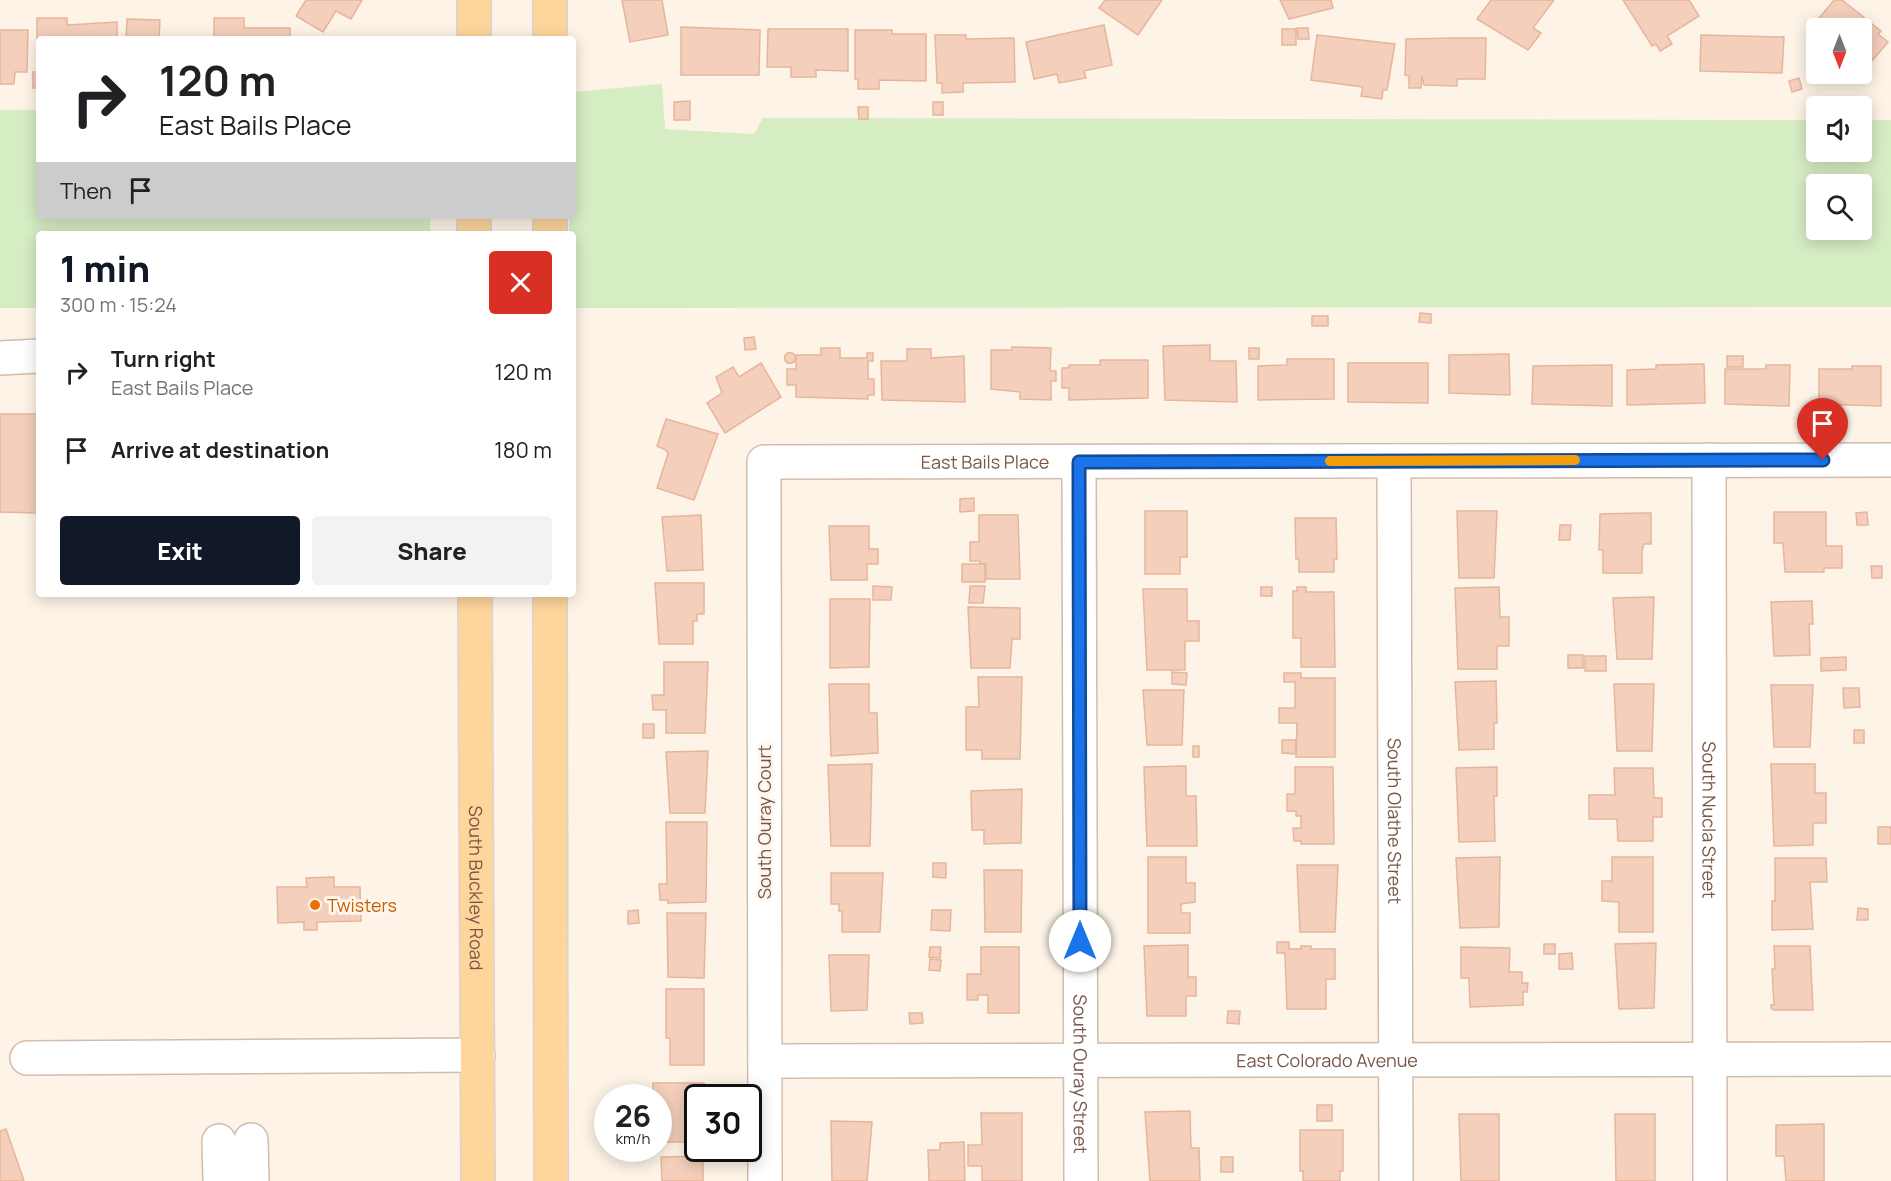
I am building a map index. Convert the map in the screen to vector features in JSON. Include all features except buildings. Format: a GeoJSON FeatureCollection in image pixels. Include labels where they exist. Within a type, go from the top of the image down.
{"type":"FeatureCollection","features":[{"type":"Feature","properties":{"kind":"main road"},"geometry":{"type":"LineString","coordinates":[[474,0],[474,36]]}},
{"type":"Feature","properties":{"kind":"main road"},"geometry":{"type":"LineString","coordinates":[[550,0],[550,36]]}},
{"type":"Feature","properties":{"kind":"main road","name":"South Buckley Road"},"geometry":{"type":"LineString","coordinates":[[475,597],[478,1181]]}},
{"type":"Feature","properties":{"kind":"main road"},"geometry":{"type":"LineString","coordinates":[[550,597],[551,1181]]}},
{"type":"Feature","properties":{"kind":"street"},"geometry":{"type":"LineString","coordinates":[[0,358],[36,356]]}},
{"type":"Feature","properties":{"kind":"street","name":"South Nucla Street"},"geometry":{"type":"LineString","coordinates":[[1709,460],[1710,1181]]}},
{"type":"Feature","properties":{"kind":"street","name":"East Bails Place"},"geometry":{"type":"LineString","coordinates":[[764,462],[1891,460]]}},
{"type":"Feature","properties":{"kind":"street","name":"South Olathe Street"},"geometry":{"type":"LineString","coordinates":[[1394,461],[1396,1181]]}},
{"type":"Feature","properties":{"kind":"street","name":"South Ouray Court"},"geometry":{"type":"LineString","coordinates":[[764,462],[765,1181]]}},
{"type":"Feature","properties":{"kind":"street","name":"South Ouray Street"},"geometry":{"type":"LineString","coordinates":[[1079,462],[1081,1181]]}},
{"type":"Feature","properties":{"kind":"street"},"geometry":{"type":"LineString","coordinates":[[27,1058],[477,1055]]}},
{"type":"Feature","properties":{"kind":"street","name":"East Colorado Avenue"},"geometry":{"type":"LineString","coordinates":[[765,1061],[1891,1059]]}},
{"type":"Feature","properties":{"kind":"street"},"geometry":{"type":"LineString","coordinates":[[251,1140],[252,1181]]}},
{"type":"Feature","properties":{"kind":"street"},"geometry":{"type":"LineString","coordinates":[[219,1141],[220,1181]]}},
{"type":"Feature","properties":{"kind":"green space"},"geometry":{"type":"Polygon","coordinates":[[[662,84],[665,129],[754,134],[763,118],[1806,120],[1806,162],[1872,162],[1872,120],[1891,120],[1891,307],[576,308],[576,231],[569,231],[569,219],[576,219],[576,92],[662,84]]]}},
{"type":"Feature","properties":{"kind":"green space"},"geometry":{"type":"Polygon","coordinates":[[[0,110],[36,110],[36,219],[430,219],[430,231],[36,231],[36,308],[0,308],[0,110]]]}},
{"type":"Feature","properties":{"kind":"slow traffic"},"geometry":{"type":"LineString","coordinates":[[1330,461],[1575,460]]}},
{"type":"Feature","properties":{"kind":"place","name":"Twisters"},"geometry":{"type":"Point","coordinates":[315,905]}},
{"type":"Feature","properties":{"kind":"route"},"geometry":{"type":"LineString","coordinates":[[1080,941],[1079,462],[1823,460]]}}]}
